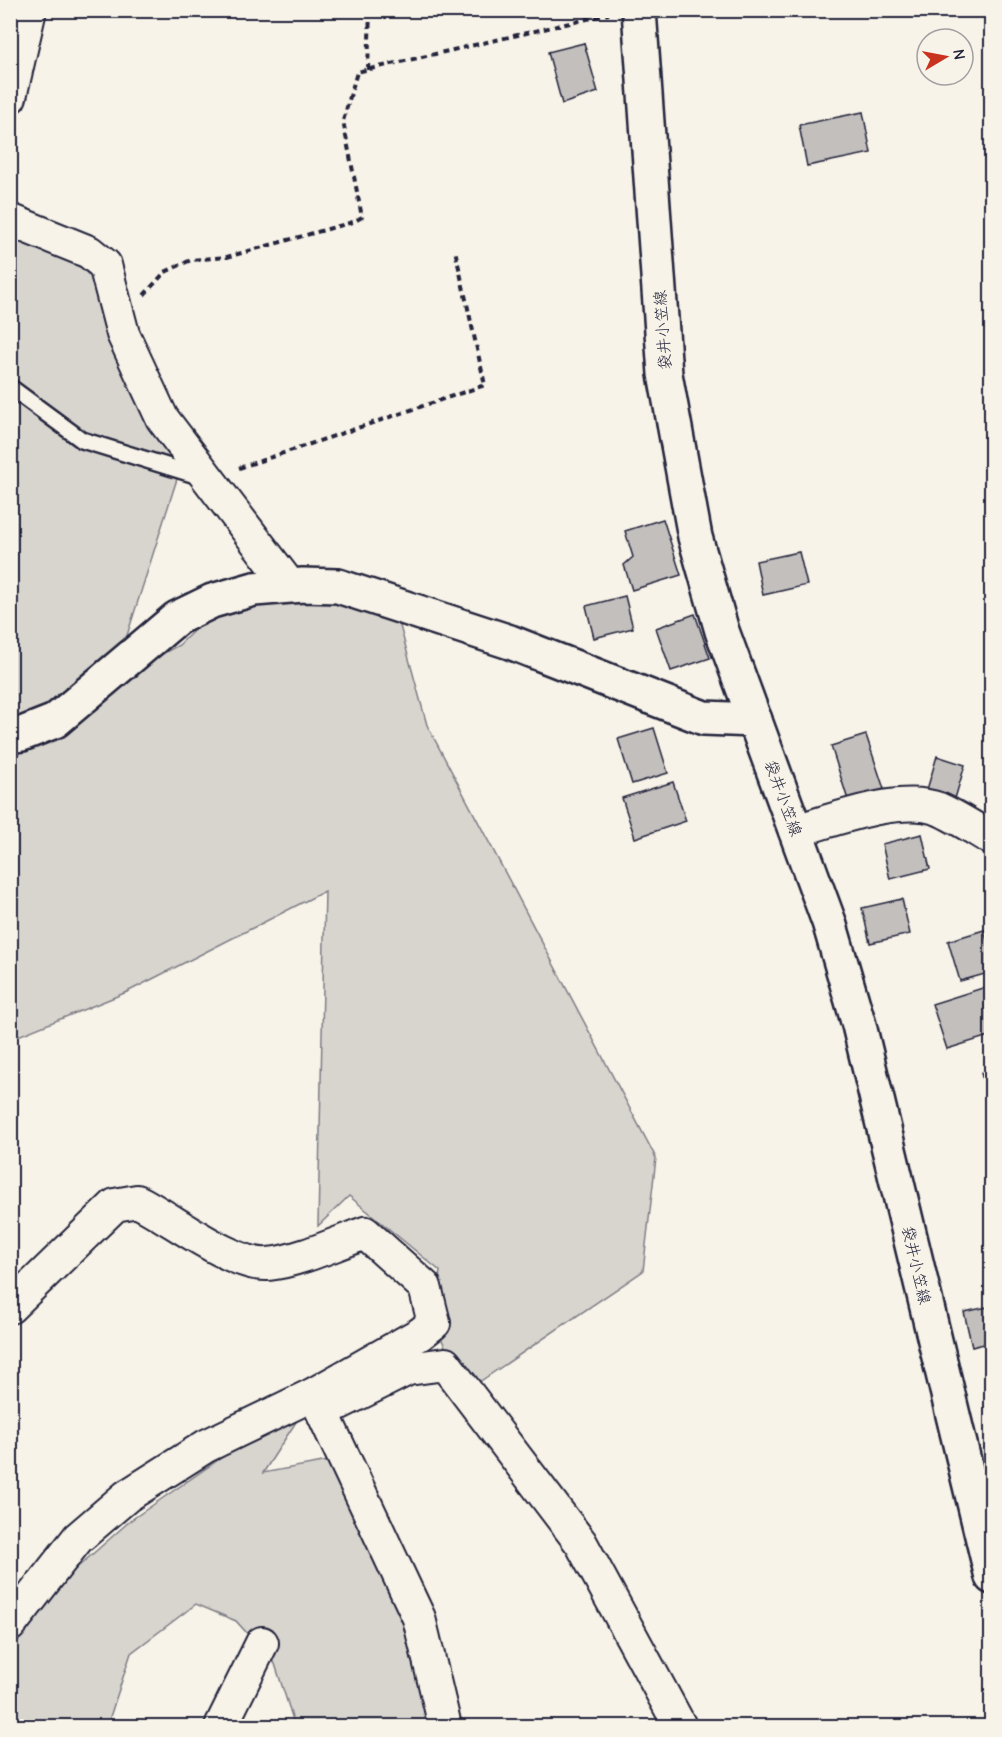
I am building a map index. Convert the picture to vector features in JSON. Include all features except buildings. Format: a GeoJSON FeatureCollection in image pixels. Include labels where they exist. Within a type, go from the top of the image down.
{"type":"FeatureCollection","features":[{"type":"Feature","properties":{"kind":"main road","name":"袋井小笠線"},"geometry":{"type":"LineString","coordinates":[[626,12],[665,374],[695,537],[722,631],[829,922],[859,1025],[992,1577]]}},
{"type":"Feature","properties":{"kind":"main road"},"geometry":{"type":"LineString","coordinates":[[10,736],[22,734],[55,721],[177,618],[212,601],[245,591],[290,586],[338,586],[510,642],[704,718],[755,720]]}},
{"type":"Feature","properties":{"kind":"street"},"geometry":{"type":"LineString","coordinates":[[10,97],[30,10]]}},
{"type":"Feature","properties":{"kind":"street"},"geometry":{"type":"LineString","coordinates":[[10,220],[89,252],[105,265],[123,334],[162,418],[290,586]]}},
{"type":"Feature","properties":{"kind":"street"},"geometry":{"type":"LineString","coordinates":[[795,831],[869,810],[913,805],[938,809],[992,839]]}},
{"type":"Feature","properties":{"kind":"street"},"geometry":{"type":"LineString","coordinates":[[10,1307],[115,1205],[137,1200],[232,1257],[267,1265],[321,1250],[364,1233],[425,1287],[434,1323],[318,1403]]}},
{"type":"Feature","properties":{"kind":"street"},"geometry":{"type":"LineString","coordinates":[[10,1624],[78,1538],[127,1496],[206,1446],[408,1369],[445,1364],[581,1543],[680,1726]]}},
{"type":"Feature","properties":{"kind":"street"},"geometry":{"type":"LineString","coordinates":[[318,1403],[419,1618],[446,1726]]}},
{"type":"Feature","properties":{"kind":"street"},"geometry":{"type":"LineString","coordinates":[[221,1726],[262,1643]]}},
{"type":"Feature","properties":{"kind":"lane"},"geometry":{"type":"LineString","coordinates":[[10,387],[82,440],[208,478]]}},
{"type":"Feature","properties":{"kind":"path"},"geometry":{"type":"LineString","coordinates":[[368,70],[370,10]]}},
{"type":"Feature","properties":{"kind":"path"},"geometry":{"type":"LineString","coordinates":[[120,320],[165,272],[191,260],[227,257],[352,222],[362,216],[343,121],[357,72],[626,12]]}},
{"type":"Feature","properties":{"kind":"path"},"geometry":{"type":"LineString","coordinates":[[208,478],[485,385],[455,250]]}},
{"type":"Feature","properties":{"kind":"shaded area"},"geometry":{"type":"Polygon","coordinates":[[[10,200],[114,299],[184,457],[123,648],[78,700],[179,645],[229,596],[394,604],[427,725],[656,1158],[643,1271],[466,1391],[434,1323],[440,1271],[349,1196],[318,1226],[325,891],[127,992],[11,1039],[10,200]]]}},
{"type":"Feature","properties":{"kind":"shaded area"},"geometry":{"type":"Polygon","coordinates":[[[314,1394],[263,1473],[344,1458],[445,1726],[295,1726],[275,1664],[236,1621],[196,1604],[131,1653],[107,1726],[11,1726],[10,1627],[131,1520],[314,1394]]]}}]}
